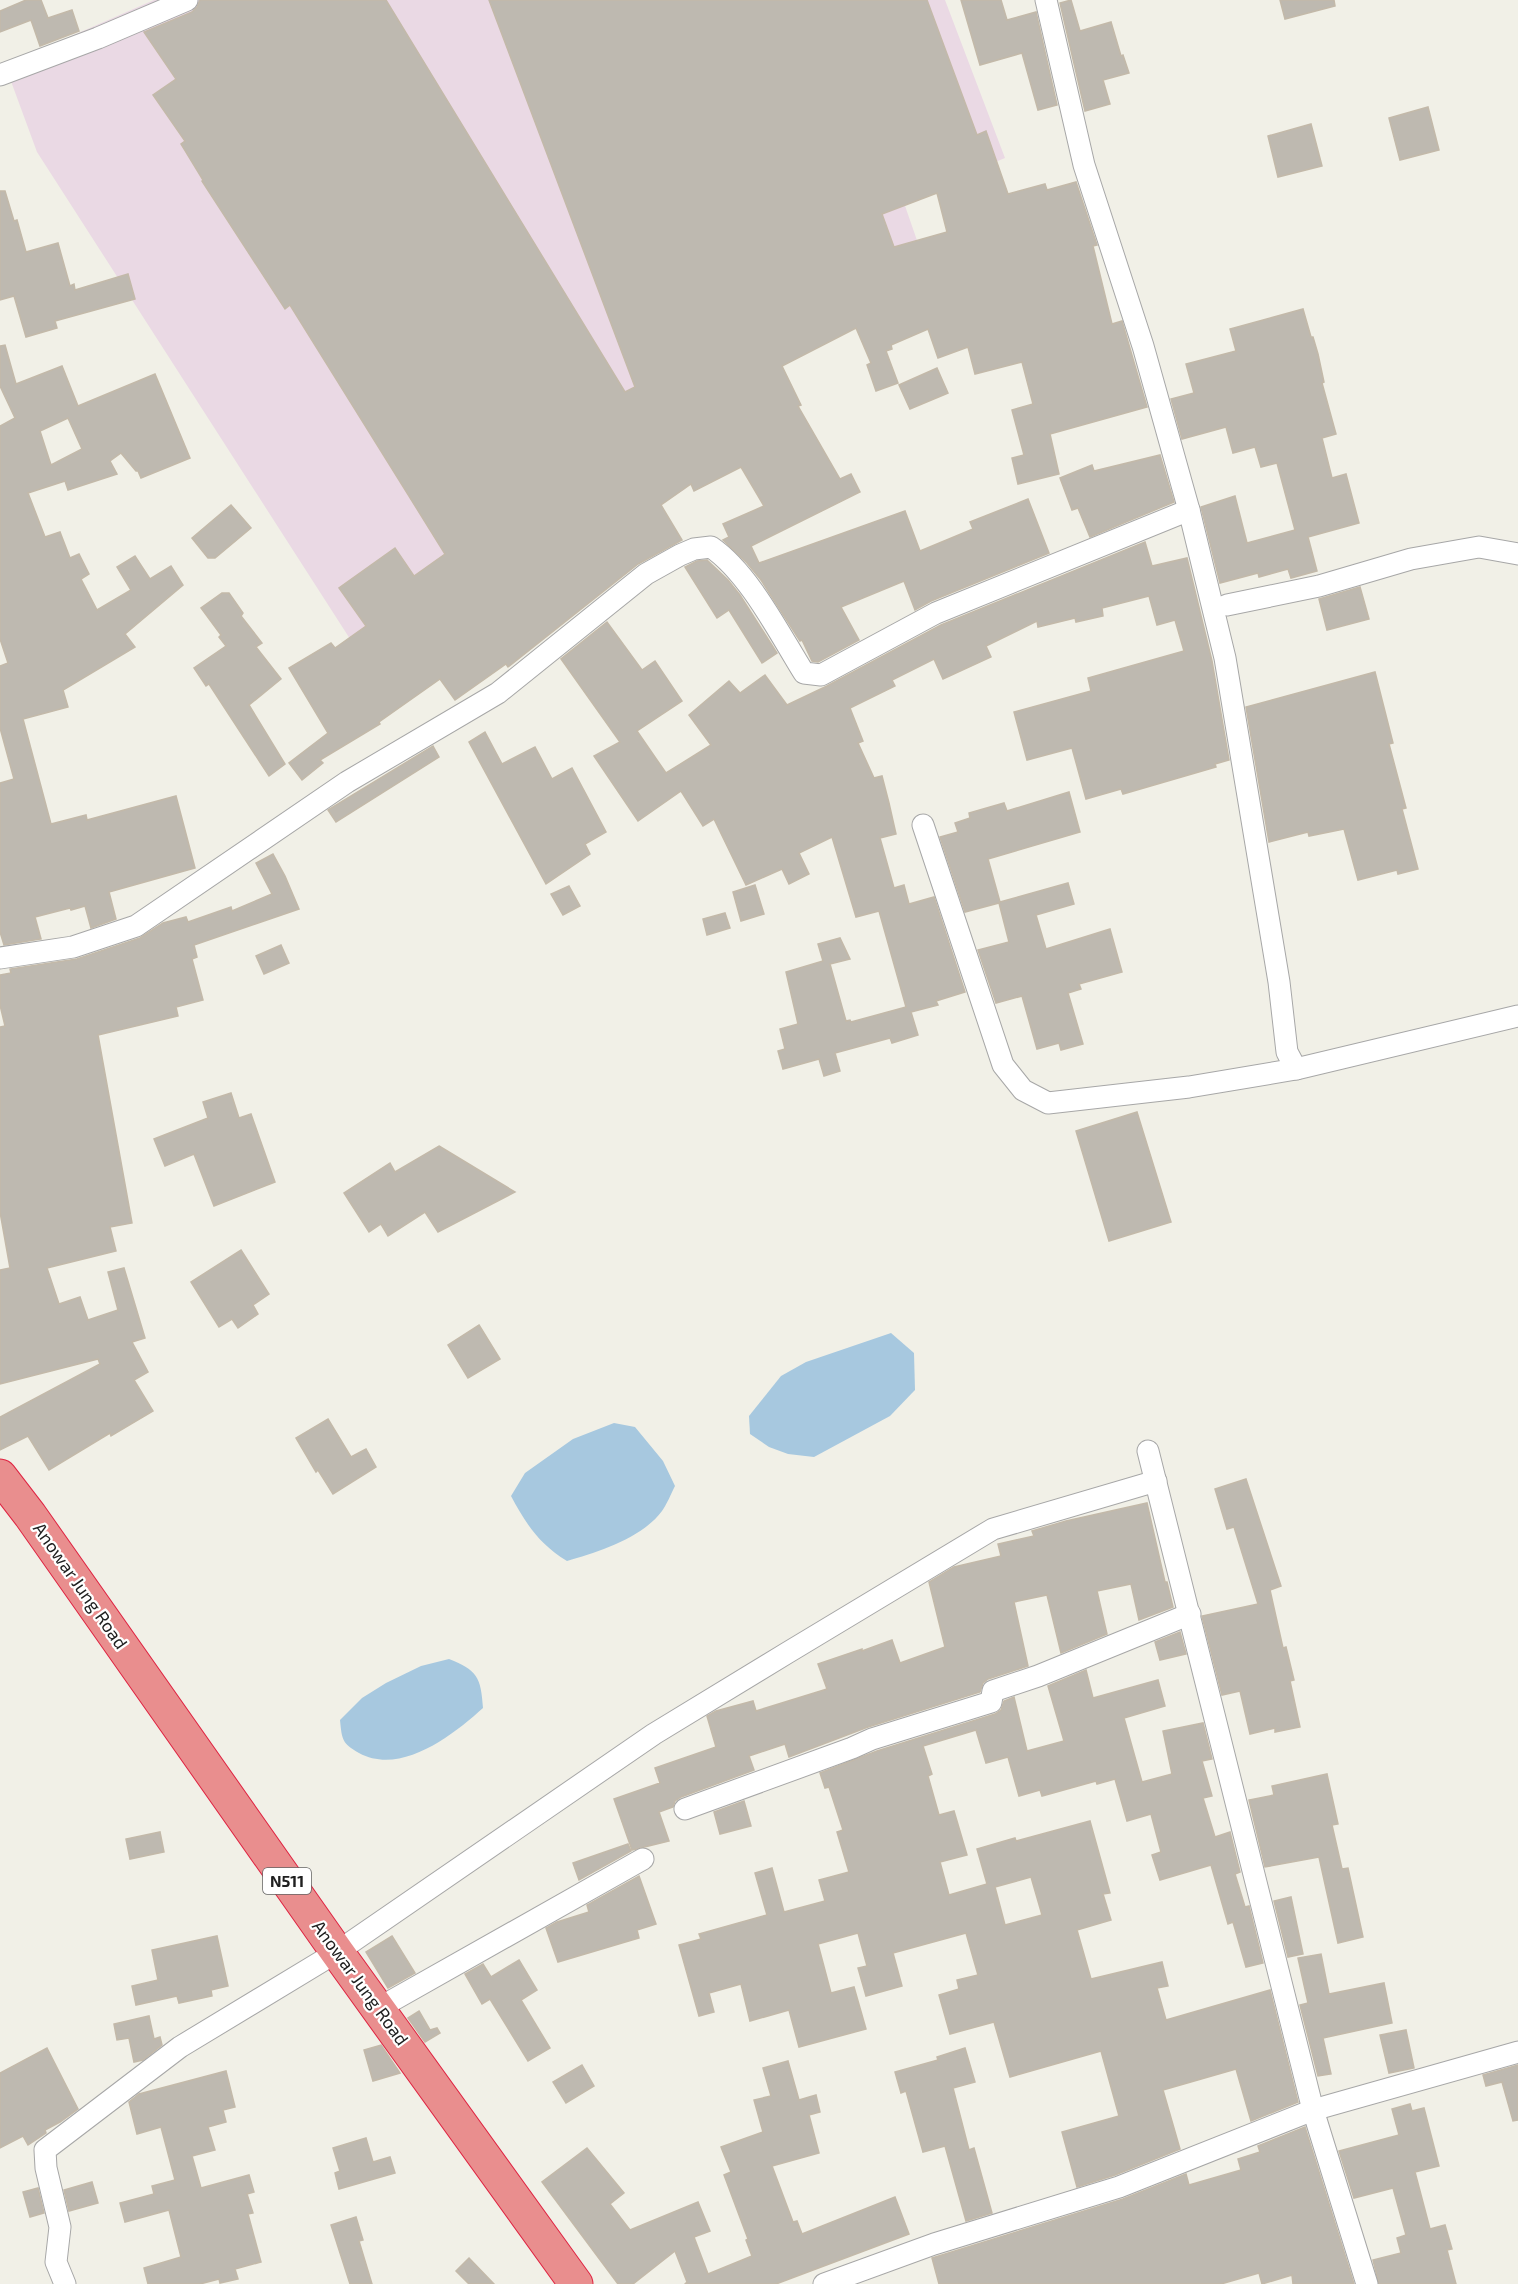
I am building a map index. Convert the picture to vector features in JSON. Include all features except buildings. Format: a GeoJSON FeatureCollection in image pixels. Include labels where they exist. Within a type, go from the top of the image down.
{"type":"FeatureCollection","features":[{"type":"Feature","properties":{"kind":"highway","name":"Anowar Jung Road"},"geometry":{"type":"LineString","coordinates":[[0,1476],[30,1515],[337,1952],[576,2284]]}},
{"type":"Feature","properties":{"kind":"street"},"geometry":{"type":"LineString","coordinates":[[0,75],[98,38],[187,0]]}},
{"type":"Feature","properties":{"kind":"street"},"geometry":{"type":"LineString","coordinates":[[1046,0],[1084,165],[1143,346],[1189,510],[1225,657],[1279,982],[1287,1052],[1296,1069]]}},
{"type":"Feature","properties":{"kind":"street"},"geometry":{"type":"LineString","coordinates":[[0,958],[73,947],[136,926],[346,782],[498,693],[646,574],[694,549],[711,547],[728,558],[804,673],[821,675],[936,613],[1189,510]]}},
{"type":"Feature","properties":{"kind":"street"},"geometry":{"type":"LineString","coordinates":[[1227,605],[1319,586],[1411,559],[1479,547],[1518,554]]}},
{"type":"Feature","properties":{"kind":"street"},"geometry":{"type":"LineString","coordinates":[[923,825],[1003,1065],[1023,1090],[1048,1103],[1189,1087],[1296,1069],[1518,1016]]}},
{"type":"Feature","properties":{"kind":"street"},"geometry":{"type":"LineString","coordinates":[[1148,1451],[1313,2110],[1367,2284]]}},
{"type":"Feature","properties":{"kind":"street"},"geometry":{"type":"LineString","coordinates":[[65,2284],[56,2262],[60,2227],[46,2168],[45,2150],[180,2047],[337,1952],[654,1734],[993,1529],[1156,1481]]}},
{"type":"Feature","properties":{"kind":"street"},"geometry":{"type":"LineString","coordinates":[[685,1809],[872,1739],[991,1702],[993,1691],[1038,1676],[1190,1614]]}},
{"type":"Feature","properties":{"kind":"street"},"geometry":{"type":"LineString","coordinates":[[379,2008],[643,1859]]}},
{"type":"Feature","properties":{"kind":"street"},"geometry":{"type":"LineString","coordinates":[[824,2284],[933,2244],[1119,2187],[1313,2110],[1518,2052]]}},
{"type":"Feature","properties":{"kind":"shaded area"},"geometry":{"type":"Polygon","coordinates":[[[154,0],[945,0],[1005,158],[903,200],[930,278],[651,425],[685,489],[379,684],[37,152],[5,65],[154,0]]]}},
{"type":"Feature","properties":{"kind":"water"},"geometry":{"type":"Polygon","coordinates":[[[891,1333],[914,1353],[915,1390],[890,1416],[814,1457],[788,1454],[769,1447],[750,1434],[749,1416],[781,1376],[806,1362],[891,1333]]]}},
{"type":"Feature","properties":{"kind":"water"},"geometry":{"type":"Polygon","coordinates":[[[614,1423],[635,1427],[663,1461],[675,1486],[662,1511],[643,1529],[619,1543],[567,1561],[534,1533],[511,1496],[525,1473],[573,1439],[614,1423]]]}},
{"type":"Feature","properties":{"kind":"water"},"geometry":{"type":"Polygon","coordinates":[[[449,1659],[472,1671],[479,1682],[483,1708],[471,1719],[442,1740],[409,1756],[375,1759],[359,1753],[346,1743],[342,1737],[340,1720],[362,1698],[421,1666],[449,1659]]]}}]}
